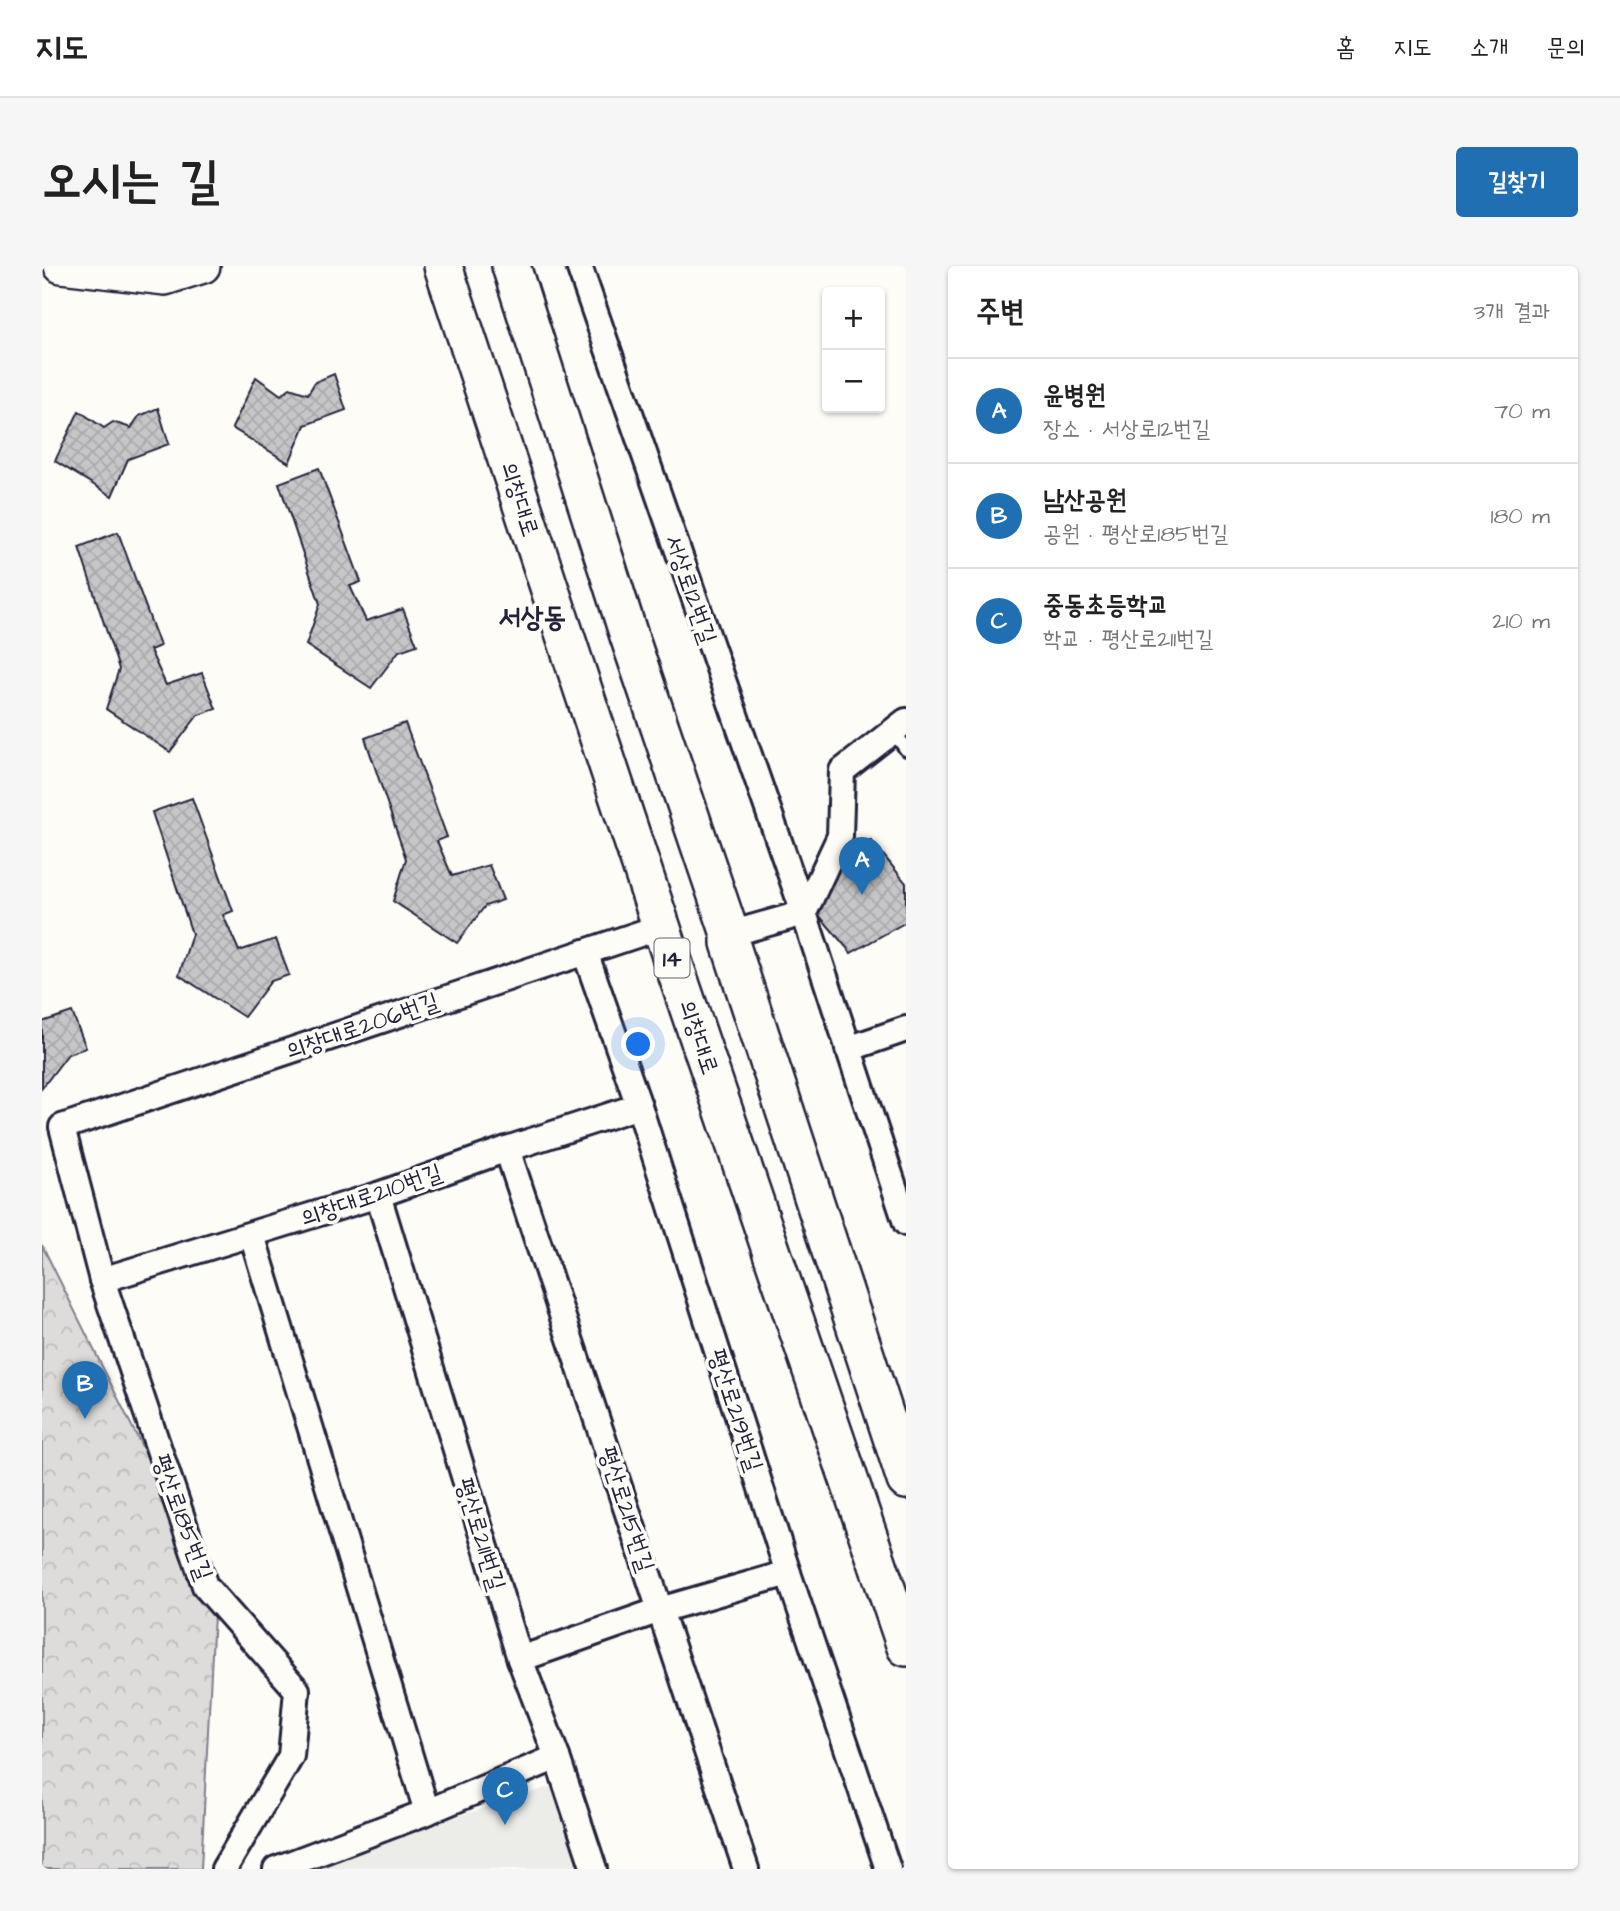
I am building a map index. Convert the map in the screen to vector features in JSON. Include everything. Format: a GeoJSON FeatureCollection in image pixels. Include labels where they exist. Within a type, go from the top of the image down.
{"type":"FeatureCollection","features":[{"type":"Feature","properties":{"kind":"main road"},"geometry":{"type":"LineString","coordinates":[[61,266],[165,278],[203,266]]}},
{"type":"Feature","properties":{"kind":"main road","name":"의창대로"},"geometry":{"type":"LineString","coordinates":[[443,266],[906,1647]]}},
{"type":"Feature","properties":{"kind":"main road"},"geometry":{"type":"LineString","coordinates":[[511,266],[629,636],[730,934],[734,957],[906,1480]]}},
{"type":"Feature","properties":{"kind":"street","name":"서상로12번길"},"geometry":{"type":"LineString","coordinates":[[579,266],[804,913],[906,1223]]}},
{"type":"Feature","properties":{"kind":"street"},"geometry":{"type":"LineString","coordinates":[[730,934],[804,913],[840,836],[842,771],[902,734]]}},
{"type":"Feature","properties":{"kind":"street","name":"의창대로206번길"},"geometry":{"type":"LineString","coordinates":[[62,1127],[663,926]]}},
{"type":"Feature","properties":{"kind":"street","name":"평산로219번길"},"geometry":{"type":"LineString","coordinates":[[585,952],[639,1106],[788,1573],[888,1869]]}},
{"type":"Feature","properties":{"kind":"street"},"geometry":{"type":"LineString","coordinates":[[848,1049],[906,1029]]}},
{"type":"Feature","properties":{"kind":"street","name":"의창대로210번길"},"geometry":{"type":"LineString","coordinates":[[102,1280],[378,1195],[639,1106]]}},
{"type":"Feature","properties":{"kind":"street","name":"평산로185번길"},"geometry":{"type":"LineString","coordinates":[[62,1127],[102,1280],[205,1586],[297,1690],[291,1756],[224,1869]]}},
{"type":"Feature","properties":{"kind":"street","name":"평산로215번길"},"geometry":{"type":"LineString","coordinates":[[507,1149],[746,1869]]}},
{"type":"Feature","properties":{"kind":"street","name":"평산로211번길"},"geometry":{"type":"LineString","coordinates":[[378,1195],[520,1659],[557,1757],[594,1869]]}},
{"type":"Feature","properties":{"kind":"street"},"geometry":{"type":"LineString","coordinates":[[252,1235],[427,1812]]}},
{"type":"Feature","properties":{"kind":"street"},"geometry":{"type":"LineString","coordinates":[[520,1659],[660,1610],[788,1573]]}},
{"type":"Feature","properties":{"kind":"street"},"geometry":{"type":"LineString","coordinates":[[276,1869],[427,1812],[557,1757]]}},
{"type":"Feature","properties":{"kind":"shaded area"},"geometry":{"type":"Polygon","coordinates":[[[568,1781],[589,1869],[295,1869],[568,1781]]]}},
{"type":"Feature","properties":{"kind":"green space"},"geometry":{"type":"Polygon","coordinates":[[[42,1245],[215,1594],[201,1869],[42,1869],[42,1245]]]}},
{"type":"Feature","properties":{"kind":"building"},"geometry":{"type":"Polygon","coordinates":[[[334,374],[346,410],[305,425],[289,463],[232,428],[256,377],[281,395],[290,388],[308,394],[315,382],[334,374]]]}},
{"type":"Feature","properties":{"kind":"building"},"geometry":{"type":"Polygon","coordinates":[[[158,408],[169,444],[128,459],[112,496],[55,461],[79,411],[104,428],[113,422],[131,428],[139,416],[158,408]]]}},
{"type":"Feature","properties":{"kind":"building"},"geometry":{"type":"Polygon","coordinates":[[[319,468],[361,582],[350,586],[366,621],[403,609],[417,645],[399,651],[371,688],[306,645],[320,604],[279,483],[319,468]]]}},
{"type":"Feature","properties":{"kind":"building"},"geometry":{"type":"Polygon","coordinates":[[[118,532],[160,646],[150,650],[166,685],[202,673],[216,709],[198,715],[170,752],[106,709],[119,669],[79,547],[118,532]]]}},
{"type":"Feature","properties":{"kind":"building"},"geometry":{"type":"Polygon","coordinates":[[[405,723],[447,837],[437,841],[452,876],[489,865],[503,900],[485,906],[457,943],[393,901],[406,859],[365,738],[405,723]]]}},
{"type":"Feature","properties":{"kind":"building"},"geometry":{"type":"Polygon","coordinates":[[[192,798],[233,911],[223,915],[239,951],[276,939],[289,975],[271,981],[244,1017],[179,975],[192,934],[152,812],[192,798]]]}},
{"type":"Feature","properties":{"kind":"building"},"geometry":{"type":"Polygon","coordinates":[[[871,840],[906,883],[906,922],[851,953],[812,907],[835,860],[871,840]]]}},
{"type":"Feature","properties":{"kind":"building"},"geometry":{"type":"Polygon","coordinates":[[[72,1012],[86,1048],[68,1054],[42,1088],[42,1022],[72,1012]]]}},
{"type":"Feature","properties":{"kind":"place","name":"윤병원"},"geometry":{"type":"Point","coordinates":[862,895]}},
{"type":"Feature","properties":{"kind":"place","name":"남산공원"},"geometry":{"type":"Point","coordinates":[85,1419]}},
{"type":"Feature","properties":{"kind":"place","name":"중동초등학교"},"geometry":{"type":"Point","coordinates":[505,1825]}},
{"type":"Feature","properties":{"kind":"district","name":"서상동"},"geometry":{"type":"Point","coordinates":[532,616]}}]}
